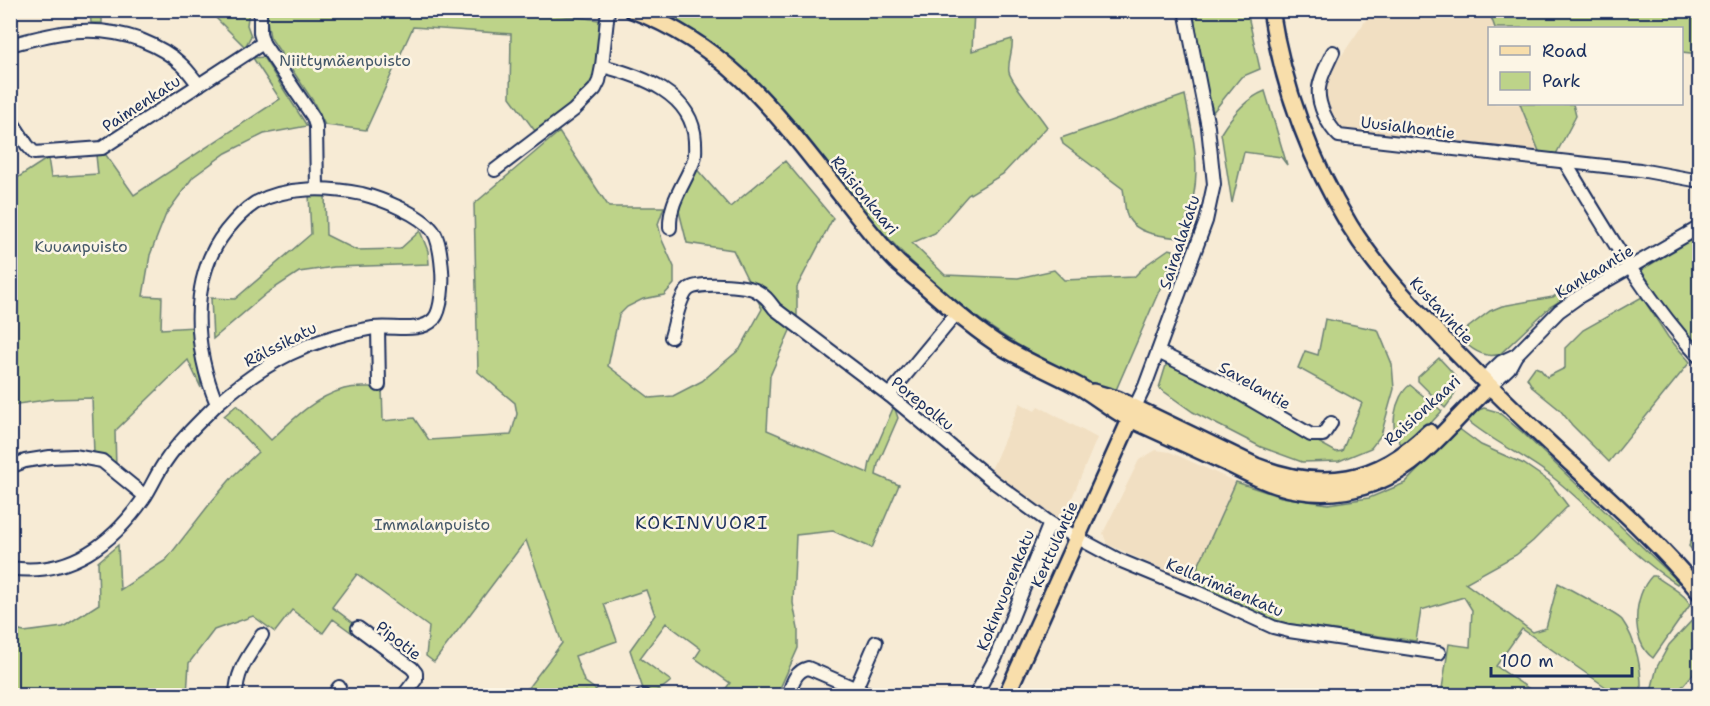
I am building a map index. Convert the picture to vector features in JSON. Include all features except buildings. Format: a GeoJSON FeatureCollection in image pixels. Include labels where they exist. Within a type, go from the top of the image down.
{"type":"FeatureCollection","features":[{"type":"Feature","properties":{"kind":"main road","name":"Raisionkaari"},"geometry":{"type":"LineString","coordinates":[[632,10],[675,30],[712,53],[734,71],[787,127],[891,255],[956,314],[1002,346],[1082,388],[1112,410],[1132,413],[1275,485],[1312,493],[1346,492],[1371,485],[1411,463],[1486,383]]}},
{"type":"Feature","properties":{"kind":"main road","name":"Kustavintie"},"geometry":{"type":"LineString","coordinates":[[1271,10],[1283,69],[1303,131],[1351,227],[1390,280],[1486,383],[1608,497],[1700,592]]}},
{"type":"Feature","properties":{"kind":"main road","name":"Kerttulantie"},"geometry":{"type":"LineString","coordinates":[[1006,696],[1132,413]]}},
{"type":"Feature","properties":{"kind":"main road","name":"Kustavintie"},"geometry":{"type":"LineString","coordinates":[[1682,571],[1700,584]]}},
{"type":"Feature","properties":{"kind":"street"},"geometry":{"type":"LineString","coordinates":[[261,10],[260,33],[263,43],[313,117],[316,136],[317,189]]}},
{"type":"Feature","properties":{"kind":"street"},"geometry":{"type":"LineString","coordinates":[[495,170],[587,98],[599,81],[608,10]]}},
{"type":"Feature","properties":{"kind":"street","name":"Sairaalakatu"},"geometry":{"type":"LineString","coordinates":[[1132,413],[1158,352],[1206,221],[1214,184],[1208,127],[1185,10]]}},
{"type":"Feature","properties":{"kind":"street","name":"Paimenkatu"},"geometry":{"type":"LineString","coordinates":[[10,45],[65,32],[97,30],[117,33],[152,44],[167,53],[180,63],[199,85]]}},
{"type":"Feature","properties":{"kind":"street","name":"Paimenkatu"},"geometry":{"type":"LineString","coordinates":[[10,119],[34,153],[102,148],[263,43]]}},
{"type":"Feature","properties":{"kind":"street","name":"Uusialhontie"},"geometry":{"type":"LineString","coordinates":[[1333,52],[1319,87],[1319,100],[1330,128],[1339,136],[1640,171],[1700,181]]}},
{"type":"Feature","properties":{"kind":"street"},"geometry":{"type":"LineString","coordinates":[[602,66],[655,85],[681,103],[692,123],[695,137],[694,158],[670,213],[670,228]]}},
{"type":"Feature","properties":{"kind":"street"},"geometry":{"type":"LineString","coordinates":[[1565,162],[1630,268],[1684,341],[1700,358]]}},
{"type":"Feature","properties":{"kind":"street","name":"Rälssikatu"},"geometry":{"type":"LineString","coordinates":[[10,568],[45,569],[72,562],[93,552],[123,526],[145,496],[165,461],[217,404],[248,378],[308,345],[339,334],[378,328],[426,325],[436,317],[443,276],[434,231],[409,212],[380,198],[346,191],[317,189],[284,194],[255,203],[235,219],[218,242],[205,270],[198,301],[200,339],[211,389],[217,404]]}},
{"type":"Feature","properties":{"kind":"street","name":"Kankaantie"},"geometry":{"type":"LineString","coordinates":[[1486,383],[1501,362],[1516,355],[1559,311],[1580,296],[1700,227]]}},
{"type":"Feature","properties":{"kind":"street","name":"Porepolku"},"geometry":{"type":"LineString","coordinates":[[671,337],[682,297],[689,289],[699,285],[752,288],[766,296],[775,309],[889,395],[994,482],[1050,523]]}},
{"type":"Feature","properties":{"kind":"street"},"geometry":{"type":"LineString","coordinates":[[889,395],[956,314]]}},
{"type":"Feature","properties":{"kind":"street"},"geometry":{"type":"LineString","coordinates":[[378,328],[379,385]]}},
{"type":"Feature","properties":{"kind":"street","name":"Savelantie"},"geometry":{"type":"LineString","coordinates":[[1158,352],[1222,383],[1311,435],[1323,435],[1331,423]]}},
{"type":"Feature","properties":{"kind":"street"},"geometry":{"type":"LineString","coordinates":[[10,467],[25,461],[50,457],[74,456],[102,461],[145,496]]}},
{"type":"Feature","properties":{"kind":"street","name":"Kokinvuorenkatu"},"geometry":{"type":"LineString","coordinates":[[975,696],[996,657],[1050,523],[1076,537]]}},
{"type":"Feature","properties":{"kind":"street","name":"Kellarimäenkatu"},"geometry":{"type":"LineString","coordinates":[[1076,537],[1119,560],[1273,627],[1439,653]]}},
{"type":"Feature","properties":{"kind":"street","name":"Pipotie"},"geometry":{"type":"LineString","coordinates":[[358,628],[416,673],[416,679],[403,696]]}},
{"type":"Feature","properties":{"kind":"street"},"geometry":{"type":"LineString","coordinates":[[237,696],[236,681],[240,670],[262,634]]}},
{"type":"Feature","properties":{"kind":"street"},"geometry":{"type":"LineString","coordinates":[[856,688],[876,642]]}},
{"type":"Feature","properties":{"kind":"street"},"geometry":{"type":"LineString","coordinates":[[788,696],[795,677],[808,668],[873,696]]}},
{"type":"Feature","properties":{"kind":"shaded area"},"geometry":{"type":"Polygon","coordinates":[[[1372,11],[1546,11],[1551,27],[1488,27],[1488,105],[1573,105],[1576,116],[1554,158],[1326,131],[1315,95],[1372,11]]]}},
{"type":"Feature","properties":{"kind":"shaded area"},"geometry":{"type":"Polygon","coordinates":[[[1020,403],[1035,411],[1038,406],[1097,438],[1061,524],[991,470],[1020,403]]]}},
{"type":"Feature","properties":{"kind":"shaded area"},"geometry":{"type":"Polygon","coordinates":[[[1156,450],[1170,452],[1236,482],[1191,582],[1107,544],[1103,533],[1139,460],[1156,450]]]}},
{"type":"Feature","properties":{"kind":"green space","name":"Niittymäenpuisto"},"geometry":{"type":"Polygon","coordinates":[[[267,10],[475,10],[599,20],[597,68],[594,79],[581,97],[535,131],[510,97],[511,34],[413,27],[366,130],[325,125],[313,101],[270,37],[267,10]]]}},
{"type":"Feature","properties":{"kind":"green space"},"geometry":{"type":"Polygon","coordinates":[[[90,11],[102,11],[102,23],[91,23],[90,11]]]}},
{"type":"Feature","properties":{"kind":"green space"},"geometry":{"type":"Polygon","coordinates":[[[204,11],[249,11],[247,25],[251,36],[245,47],[215,17],[204,11]]]}},
{"type":"Feature","properties":{"kind":"green space"},"geometry":{"type":"Polygon","coordinates":[[[660,11],[974,11],[972,51],[1012,39],[1009,72],[1047,127],[1003,174],[968,195],[935,233],[912,243],[945,275],[1018,278],[1054,270],[1064,280],[1134,277],[1146,265],[1169,249],[1173,250],[1175,254],[1116,390],[1095,386],[1065,372],[1011,340],[960,305],[914,264],[871,220],[787,118],[742,70],[690,28],[660,11]]]}},
{"type":"Feature","properties":{"kind":"green space"},"geometry":{"type":"Polygon","coordinates":[[[1193,11],[1247,11],[1260,69],[1241,77],[1213,112],[1204,77],[1193,11]]]}},
{"type":"Feature","properties":{"kind":"green space"},"geometry":{"type":"Polygon","coordinates":[[[1489,11],[1699,11],[1699,54],[1683,52],[1683,27],[1495,27],[1489,11]]]}},
{"type":"Feature","properties":{"kind":"green space","name":"Kuuanpuisto"},"geometry":{"type":"Polygon","coordinates":[[[263,57],[307,126],[264,134],[226,153],[193,177],[166,214],[150,255],[143,296],[162,297],[161,329],[195,327],[201,388],[188,360],[115,431],[116,468],[94,454],[92,398],[53,399],[11,405],[11,182],[48,158],[51,177],[98,174],[96,155],[106,155],[134,195],[280,99],[253,58],[263,57]]]}},
{"type":"Feature","properties":{"kind":"green space"},"geometry":{"type":"Polygon","coordinates":[[[1265,91],[1287,165],[1281,157],[1244,152],[1232,203],[1221,133],[1240,108],[1251,98],[1265,91]]]}},
{"type":"Feature","properties":{"kind":"green space"},"geometry":{"type":"Polygon","coordinates":[[[1185,95],[1194,144],[1196,181],[1194,193],[1180,238],[1151,234],[1132,224],[1128,218],[1123,189],[1063,144],[1061,138],[1185,95]]]}},
{"type":"Feature","properties":{"kind":"green space"},"geometry":{"type":"Polygon","coordinates":[[[1520,105],[1573,105],[1576,116],[1554,158],[1541,156],[1520,105]]]}},
{"type":"Feature","properties":{"kind":"green space","name":"Immalanpuisto"},"geometry":{"type":"Polygon","coordinates":[[[559,132],[609,207],[664,207],[658,224],[662,240],[674,267],[674,284],[664,295],[643,299],[627,307],[619,315],[608,366],[650,398],[673,396],[702,381],[740,349],[762,309],[733,250],[687,243],[678,207],[693,165],[730,207],[785,161],[833,218],[797,287],[797,317],[876,380],[792,326],[770,376],[767,430],[868,473],[870,462],[894,406],[898,418],[878,464],[876,475],[899,485],[872,548],[833,531],[796,535],[793,603],[798,629],[798,648],[777,695],[721,695],[730,683],[695,658],[701,649],[666,623],[640,658],[671,681],[658,690],[643,689],[630,650],[655,615],[646,590],[604,604],[617,641],[575,656],[584,681],[603,695],[591,695],[586,692],[586,695],[535,695],[527,689],[562,643],[526,540],[434,662],[426,656],[429,627],[357,574],[332,607],[360,628],[355,635],[333,619],[323,633],[292,610],[275,632],[253,616],[214,630],[189,663],[187,695],[11,696],[11,629],[24,632],[63,627],[99,604],[98,562],[118,545],[120,590],[166,560],[234,475],[258,452],[224,416],[237,405],[271,440],[304,410],[333,393],[349,388],[382,386],[383,421],[414,418],[429,440],[511,435],[517,414],[515,403],[478,372],[474,204],[559,132]]]}},
{"type":"Feature","properties":{"kind":"green space"},"geometry":{"type":"Polygon","coordinates":[[[325,192],[326,235],[356,250],[400,249],[420,231],[428,251],[429,264],[334,267],[299,272],[267,293],[213,339],[211,298],[235,299],[311,234],[309,194],[325,192]]]}},
{"type":"Feature","properties":{"kind":"green space"},"geometry":{"type":"Polygon","coordinates":[[[1699,236],[1699,350],[1686,337],[1641,270],[1699,236]]]}},
{"type":"Feature","properties":{"kind":"green space"},"geometry":{"type":"Polygon","coordinates":[[[1614,262],[1616,264],[1612,269],[1550,307],[1500,354],[1482,354],[1457,336],[1490,311],[1502,306],[1553,297],[1614,262]]]}},
{"type":"Feature","properties":{"kind":"green space"},"geometry":{"type":"Polygon","coordinates":[[[1642,297],[1668,337],[1690,362],[1609,462],[1560,410],[1533,388],[1527,378],[1535,367],[1547,377],[1565,368],[1565,348],[1583,330],[1642,297]]]}},
{"type":"Feature","properties":{"kind":"green space"},"geometry":{"type":"Polygon","coordinates":[[[1325,319],[1378,330],[1392,364],[1394,389],[1381,435],[1371,448],[1339,461],[1302,462],[1261,447],[1193,412],[1159,388],[1167,362],[1172,361],[1336,452],[1342,451],[1362,403],[1298,368],[1305,351],[1318,355],[1325,319]]]}},
{"type":"Feature","properties":{"kind":"green space"},"geometry":{"type":"Polygon","coordinates":[[[1439,358],[1457,381],[1455,392],[1445,408],[1418,381],[1418,377],[1439,358]]]}},
{"type":"Feature","properties":{"kind":"green space"},"geometry":{"type":"Polygon","coordinates":[[[1410,385],[1442,411],[1416,439],[1404,446],[1398,441],[1394,425],[1400,397],[1410,385]]]}},
{"type":"Feature","properties":{"kind":"green space"},"geometry":{"type":"Polygon","coordinates":[[[1484,408],[1498,412],[1522,432],[1679,582],[1677,584],[1644,560],[1551,476],[1467,420],[1473,412],[1484,408]]]}},
{"type":"Feature","properties":{"kind":"green space"},"geometry":{"type":"Polygon","coordinates":[[[1458,428],[1481,445],[1524,464],[1549,481],[1568,506],[1516,555],[1465,583],[1533,632],[1546,628],[1558,583],[1612,613],[1622,620],[1635,647],[1641,676],[1641,695],[1615,695],[1522,629],[1496,666],[1538,695],[1441,695],[1449,644],[1470,647],[1472,610],[1464,597],[1421,610],[1416,641],[1276,622],[1191,582],[1236,482],[1281,497],[1328,504],[1369,498],[1405,483],[1458,428]]]}},
{"type":"Feature","properties":{"kind":"green space"},"geometry":{"type":"Polygon","coordinates":[[[1699,518],[1699,559],[1689,546],[1699,518]]]}},
{"type":"Feature","properties":{"kind":"green space"},"geometry":{"type":"Polygon","coordinates":[[[1652,576],[1680,593],[1690,605],[1653,658],[1640,641],[1637,618],[1641,595],[1652,576]]]}},
{"type":"Feature","properties":{"kind":"green space"},"geometry":{"type":"Polygon","coordinates":[[[1699,613],[1699,667],[1675,695],[1650,695],[1657,667],[1669,645],[1699,613]]]}},
{"type":"Feature","properties":{"kind":"district","name":"KOKINVUORI"},"geometry":{"type":"Point","coordinates":[702,523]}}]}
